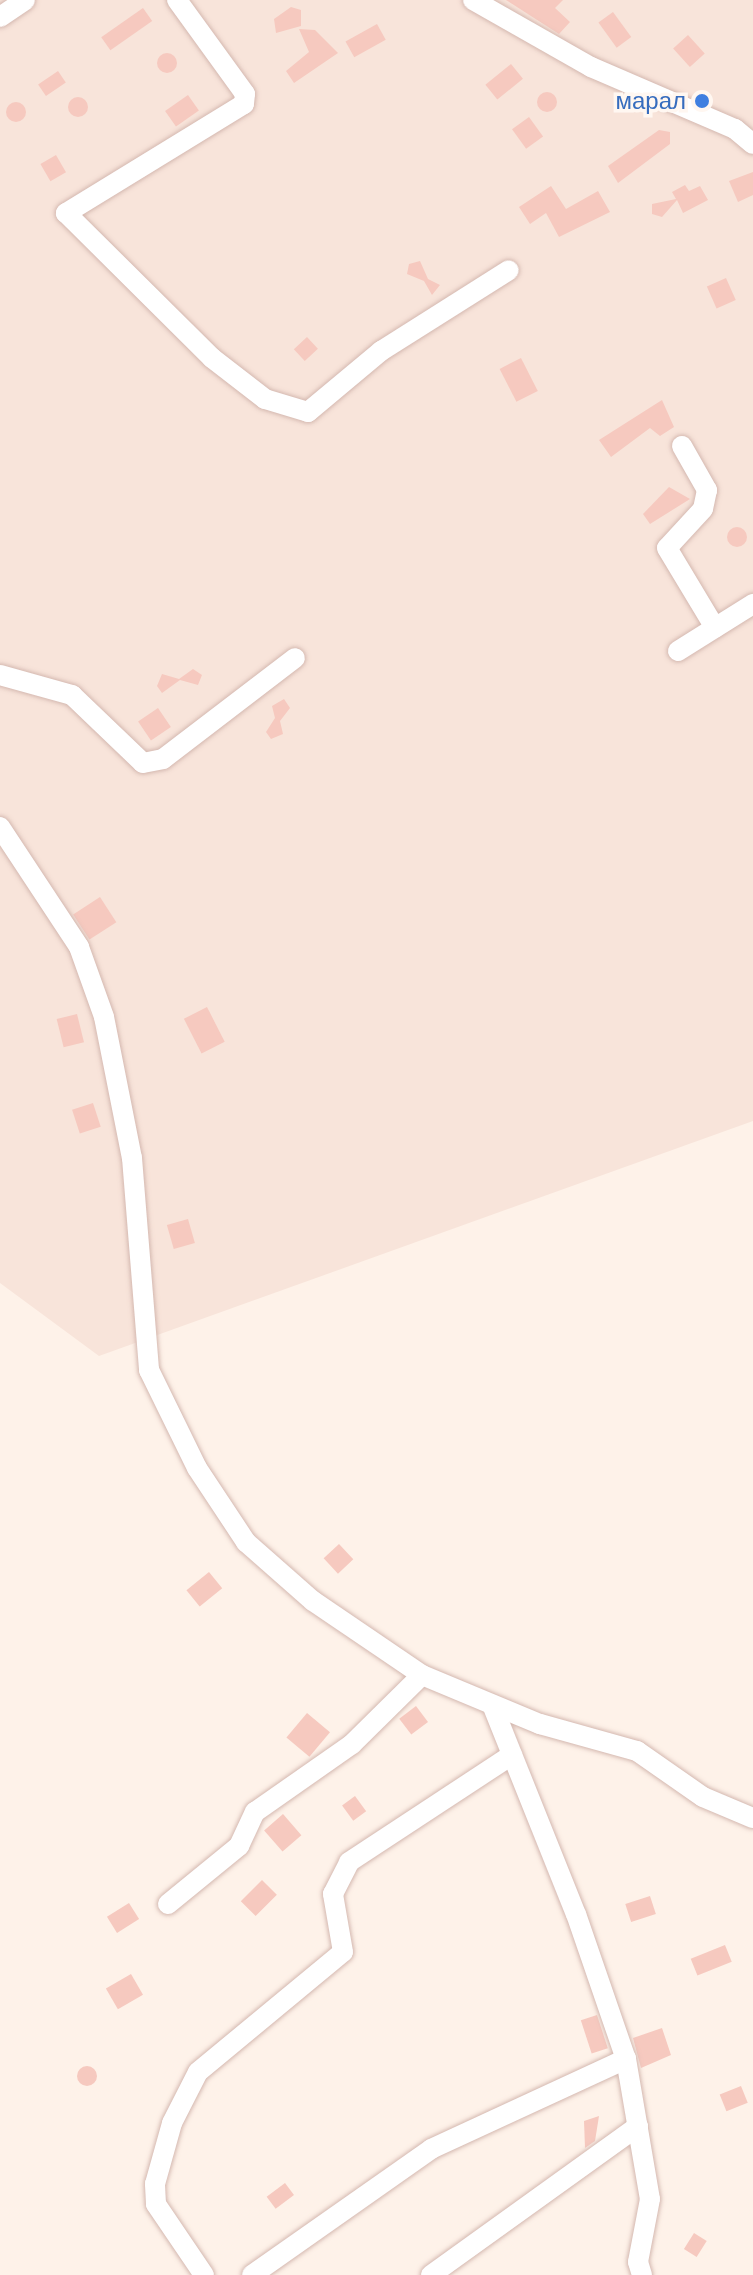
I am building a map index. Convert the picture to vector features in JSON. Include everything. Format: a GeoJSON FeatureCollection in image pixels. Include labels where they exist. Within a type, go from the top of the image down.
{"type":"FeatureCollection","features":[{"type":"Feature","properties":{"kind":"street"},"geometry":{"type":"LineString","coordinates":[[0,17],[25,0]]}},
{"type":"Feature","properties":{"kind":"street"},"geometry":{"type":"LineString","coordinates":[[177,0],[245,94],[244,104],[66,213],[212,358],[265,399],[308,412],[381,351],[509,270]]}},
{"type":"Feature","properties":{"kind":"street"},"geometry":{"type":"LineString","coordinates":[[473,0],[537,39],[735,129],[753,144]]}},
{"type":"Feature","properties":{"kind":"street"},"geometry":{"type":"LineString","coordinates":[[682,446],[707,490],[703,509],[667,548],[715,628]]}},
{"type":"Feature","properties":{"kind":"street"},"geometry":{"type":"LineString","coordinates":[[678,651],[753,604]]}},
{"type":"Feature","properties":{"kind":"street"},"geometry":{"type":"LineString","coordinates":[[0,675],[72,695],[143,763],[163,759],[295,658]]}},
{"type":"Feature","properties":{"kind":"street"},"geometry":{"type":"LineString","coordinates":[[0,827],[79,947],[104,1017],[132,1158],[149,1370],[197,1468],[246,1542],[276,1572],[422,1675],[493,1707],[637,1751],[703,1797],[753,1818]]}},
{"type":"Feature","properties":{"kind":"street"},"geometry":{"type":"LineString","coordinates":[[168,1904],[239,1846],[255,1812],[352,1744],[422,1675]]}},
{"type":"Feature","properties":{"kind":"street"},"geometry":{"type":"LineString","coordinates":[[493,1707],[626,2059],[650,2199],[638,2262],[642,2275]]}},
{"type":"Feature","properties":{"kind":"street"},"geometry":{"type":"LineString","coordinates":[[204,2275],[156,2204],[155,2184],[172,2123],[198,2072],[343,1952],[333,1894],[349,1862],[512,1755]]}},
{"type":"Feature","properties":{"kind":"street"},"geometry":{"type":"LineString","coordinates":[[252,2275],[431,2149],[626,2059]]}},
{"type":"Feature","properties":{"kind":"street"},"geometry":{"type":"LineString","coordinates":[[431,2275],[638,2126]]}},
{"type":"Feature","properties":{"kind":"shaded area"},"geometry":{"type":"Polygon","coordinates":[[[0,0],[753,0],[753,1121],[99,1356],[0,1283],[0,0]]]}},
{"type":"Feature","properties":{"kind":"building"},"geometry":{"type":"Polygon","coordinates":[[[506,0],[563,0],[555,8],[570,22],[559,34],[506,0]]]}},
{"type":"Feature","properties":{"kind":"building"},"geometry":{"type":"Polygon","coordinates":[[[291,7],[301,10],[301,26],[276,33],[274,19],[291,7]]]}},
{"type":"Feature","properties":{"kind":"building"},"geometry":{"type":"Polygon","coordinates":[[[143,8],[152,21],[110,50],[101,37],[143,8]]]}},
{"type":"Feature","properties":{"kind":"building"},"geometry":{"type":"Polygon","coordinates":[[[613,12],[631,37],[617,48],[598,23],[613,12]]]}},
{"type":"Feature","properties":{"kind":"building"},"geometry":{"type":"Polygon","coordinates":[[[377,24],[386,40],[354,57],[346,41],[377,24]]]}},
{"type":"Feature","properties":{"kind":"building"},"geometry":{"type":"Polygon","coordinates":[[[299,29],[315,30],[338,53],[294,83],[286,71],[309,52],[299,29]]]}},
{"type":"Feature","properties":{"kind":"building"},"geometry":{"type":"Polygon","coordinates":[[[688,35],[705,54],[690,67],[673,48],[688,35]]]}},
{"type":"Feature","properties":{"kind":"building"},"geometry":{"type":"Polygon","coordinates":[[[167,53],[174,56],[177,63],[174,70],[167,73],[160,70],[157,63],[160,56],[167,53]]]}},
{"type":"Feature","properties":{"kind":"building"},"geometry":{"type":"Polygon","coordinates":[[[511,64],[523,79],[497,100],[485,85],[511,64]]]}},
{"type":"Feature","properties":{"kind":"building"},"geometry":{"type":"Polygon","coordinates":[[[58,71],[66,83],[46,96],[38,84],[58,71]]]}},
{"type":"Feature","properties":{"kind":"building"},"geometry":{"type":"Polygon","coordinates":[[[547,92],[554,95],[557,102],[554,109],[547,112],[540,109],[537,102],[540,95],[547,92]]]}},
{"type":"Feature","properties":{"kind":"building"},"geometry":{"type":"Polygon","coordinates":[[[188,95],[199,111],[176,127],[165,111],[188,95]]]}},
{"type":"Feature","properties":{"kind":"building"},"geometry":{"type":"Polygon","coordinates":[[[74,97],[82,97],[88,107],[82,117],[74,117],[68,111],[68,103],[74,97]]]}},
{"type":"Feature","properties":{"kind":"building"},"geometry":{"type":"Polygon","coordinates":[[[16,102],[23,105],[26,112],[23,119],[16,122],[9,119],[6,112],[9,105],[16,102]]]}},
{"type":"Feature","properties":{"kind":"building"},"geometry":{"type":"Polygon","coordinates":[[[529,117],[543,136],[526,149],[512,129],[529,117]]]}},
{"type":"Feature","properties":{"kind":"building"},"geometry":{"type":"Polygon","coordinates":[[[659,130],[670,132],[670,144],[618,183],[608,166],[659,130]]]}},
{"type":"Feature","properties":{"kind":"building"},"geometry":{"type":"Polygon","coordinates":[[[56,155],[66,172],[50,181],[40,164],[56,155]]]}},
{"type":"Feature","properties":{"kind":"building"},"geometry":{"type":"Polygon","coordinates":[[[753,172],[753,195],[738,202],[729,181],[753,172]]]}},
{"type":"Feature","properties":{"kind":"building"},"geometry":{"type":"Polygon","coordinates":[[[685,185],[689,191],[700,186],[708,200],[683,213],[677,200],[662,217],[652,214],[652,204],[676,199],[672,192],[685,185]]]}},
{"type":"Feature","properties":{"kind":"building"},"geometry":{"type":"Polygon","coordinates":[[[551,186],[566,209],[598,191],[610,212],[559,237],[546,213],[530,224],[519,207],[551,186]]]}},
{"type":"Feature","properties":{"kind":"building"},"geometry":{"type":"Polygon","coordinates":[[[420,261],[428,279],[440,285],[432,295],[424,281],[407,274],[409,264],[420,261]]]}},
{"type":"Feature","properties":{"kind":"building"},"geometry":{"type":"Polygon","coordinates":[[[726,278],[736,300],[717,308],[707,287],[726,278]]]}},
{"type":"Feature","properties":{"kind":"building"},"geometry":{"type":"Polygon","coordinates":[[[307,337],[318,349],[305,361],[294,349],[307,337]]]}},
{"type":"Feature","properties":{"kind":"building"},"geometry":{"type":"Polygon","coordinates":[[[521,358],[538,391],[516,402],[500,369],[521,358]]]}},
{"type":"Feature","properties":{"kind":"building"},"geometry":{"type":"Polygon","coordinates":[[[662,400],[674,427],[660,436],[650,428],[611,457],[599,440],[662,400]]]}},
{"type":"Feature","properties":{"kind":"building"},"geometry":{"type":"Polygon","coordinates":[[[669,487],[690,499],[650,524],[643,514],[669,487]]]}},
{"type":"Feature","properties":{"kind":"building"},"geometry":{"type":"Polygon","coordinates":[[[737,527],[744,530],[747,537],[744,544],[737,547],[730,544],[727,537],[730,530],[737,527]]]}},
{"type":"Feature","properties":{"kind":"building"},"geometry":{"type":"Polygon","coordinates":[[[193,669],[202,675],[198,685],[180,680],[162,693],[157,686],[162,674],[179,679],[193,669]]]}},
{"type":"Feature","properties":{"kind":"building"},"geometry":{"type":"Polygon","coordinates":[[[284,699],[290,708],[280,721],[283,734],[271,739],[266,732],[275,718],[272,706],[284,699]]]}},
{"type":"Feature","properties":{"kind":"building"},"geometry":{"type":"Polygon","coordinates":[[[158,708],[171,727],[151,740],[138,721],[158,708]]]}},
{"type":"Feature","properties":{"kind":"building"},"geometry":{"type":"Polygon","coordinates":[[[100,897],[116,922],[90,940],[73,914],[100,897]]]}},
{"type":"Feature","properties":{"kind":"building"},"geometry":{"type":"Polygon","coordinates":[[[207,1007],[225,1042],[202,1054],[184,1019],[207,1007]]]}},
{"type":"Feature","properties":{"kind":"building"},"geometry":{"type":"Polygon","coordinates":[[[77,1014],[84,1042],[64,1047],[57,1019],[77,1014]]]}},
{"type":"Feature","properties":{"kind":"building"},"geometry":{"type":"Polygon","coordinates":[[[93,1103],[101,1127],[80,1134],[72,1110],[93,1103]]]}},
{"type":"Feature","properties":{"kind":"building"},"geometry":{"type":"Polygon","coordinates":[[[188,1219],[195,1243],[174,1249],[167,1225],[188,1219]]]}},
{"type":"Feature","properties":{"kind":"building"},"geometry":{"type":"Polygon","coordinates":[[[339,1544],[353,1559],[338,1574],[324,1558],[339,1544]]]}},
{"type":"Feature","properties":{"kind":"building"},"geometry":{"type":"Polygon","coordinates":[[[209,1572],[222,1588],[200,1607],[186,1590],[209,1572]]]}},
{"type":"Feature","properties":{"kind":"building"},"geometry":{"type":"Polygon","coordinates":[[[416,1706],[428,1722],[411,1735],[399,1719],[416,1706]]]}},
{"type":"Feature","properties":{"kind":"building"},"geometry":{"type":"Polygon","coordinates":[[[307,1713],[330,1732],[309,1757],[286,1738],[307,1713]]]}},
{"type":"Feature","properties":{"kind":"building"},"geometry":{"type":"Polygon","coordinates":[[[355,1796],[366,1811],[353,1821],[342,1805],[355,1796]]]}},
{"type":"Feature","properties":{"kind":"building"},"geometry":{"type":"Polygon","coordinates":[[[283,1814],[301,1835],[283,1852],[264,1830],[283,1814]]]}},
{"type":"Feature","properties":{"kind":"building"},"geometry":{"type":"Polygon","coordinates":[[[262,1880],[277,1895],[256,1916],[241,1901],[262,1880]]]}},
{"type":"Feature","properties":{"kind":"building"},"geometry":{"type":"Polygon","coordinates":[[[650,1896],[656,1914],[631,1922],[625,1904],[650,1896]]]}},
{"type":"Feature","properties":{"kind":"building"},"geometry":{"type":"Polygon","coordinates":[[[129,1903],[139,1919],[117,1933],[107,1917],[129,1903]]]}},
{"type":"Feature","properties":{"kind":"building"},"geometry":{"type":"Polygon","coordinates":[[[725,1945],[732,1962],[697,1976],[691,1959],[725,1945]]]}},
{"type":"Feature","properties":{"kind":"building"},"geometry":{"type":"Polygon","coordinates":[[[131,1974],[143,1995],[118,2009],[106,1988],[131,1974]]]}},
{"type":"Feature","properties":{"kind":"building"},"geometry":{"type":"Polygon","coordinates":[[[597,2015],[608,2048],[592,2054],[581,2020],[597,2015]]]}},
{"type":"Feature","properties":{"kind":"building"},"geometry":{"type":"Polygon","coordinates":[[[662,2028],[671,2055],[641,2068],[633,2038],[662,2028]]]}},
{"type":"Feature","properties":{"kind":"building"},"geometry":{"type":"Polygon","coordinates":[[[87,2066],[94,2069],[97,2076],[94,2083],[87,2086],[80,2083],[77,2076],[80,2069],[87,2066]]]}},
{"type":"Feature","properties":{"kind":"building"},"geometry":{"type":"Polygon","coordinates":[[[741,2086],[748,2103],[726,2111],[720,2095],[741,2086]]]}},
{"type":"Feature","properties":{"kind":"building"},"geometry":{"type":"Polygon","coordinates":[[[599,2116],[595,2141],[585,2148],[584,2121],[599,2116]]]}},
{"type":"Feature","properties":{"kind":"building"},"geometry":{"type":"Polygon","coordinates":[[[285,2183],[294,2195],[276,2209],[267,2197],[285,2183]]]}},
{"type":"Feature","properties":{"kind":"building"},"geometry":{"type":"Polygon","coordinates":[[[694,2233],[707,2241],[697,2257],[684,2249],[694,2233]]]}},
{"type":"Feature","properties":{"kind":"place","name":"марал"},"geometry":{"type":"Point","coordinates":[702,101]}}]}
